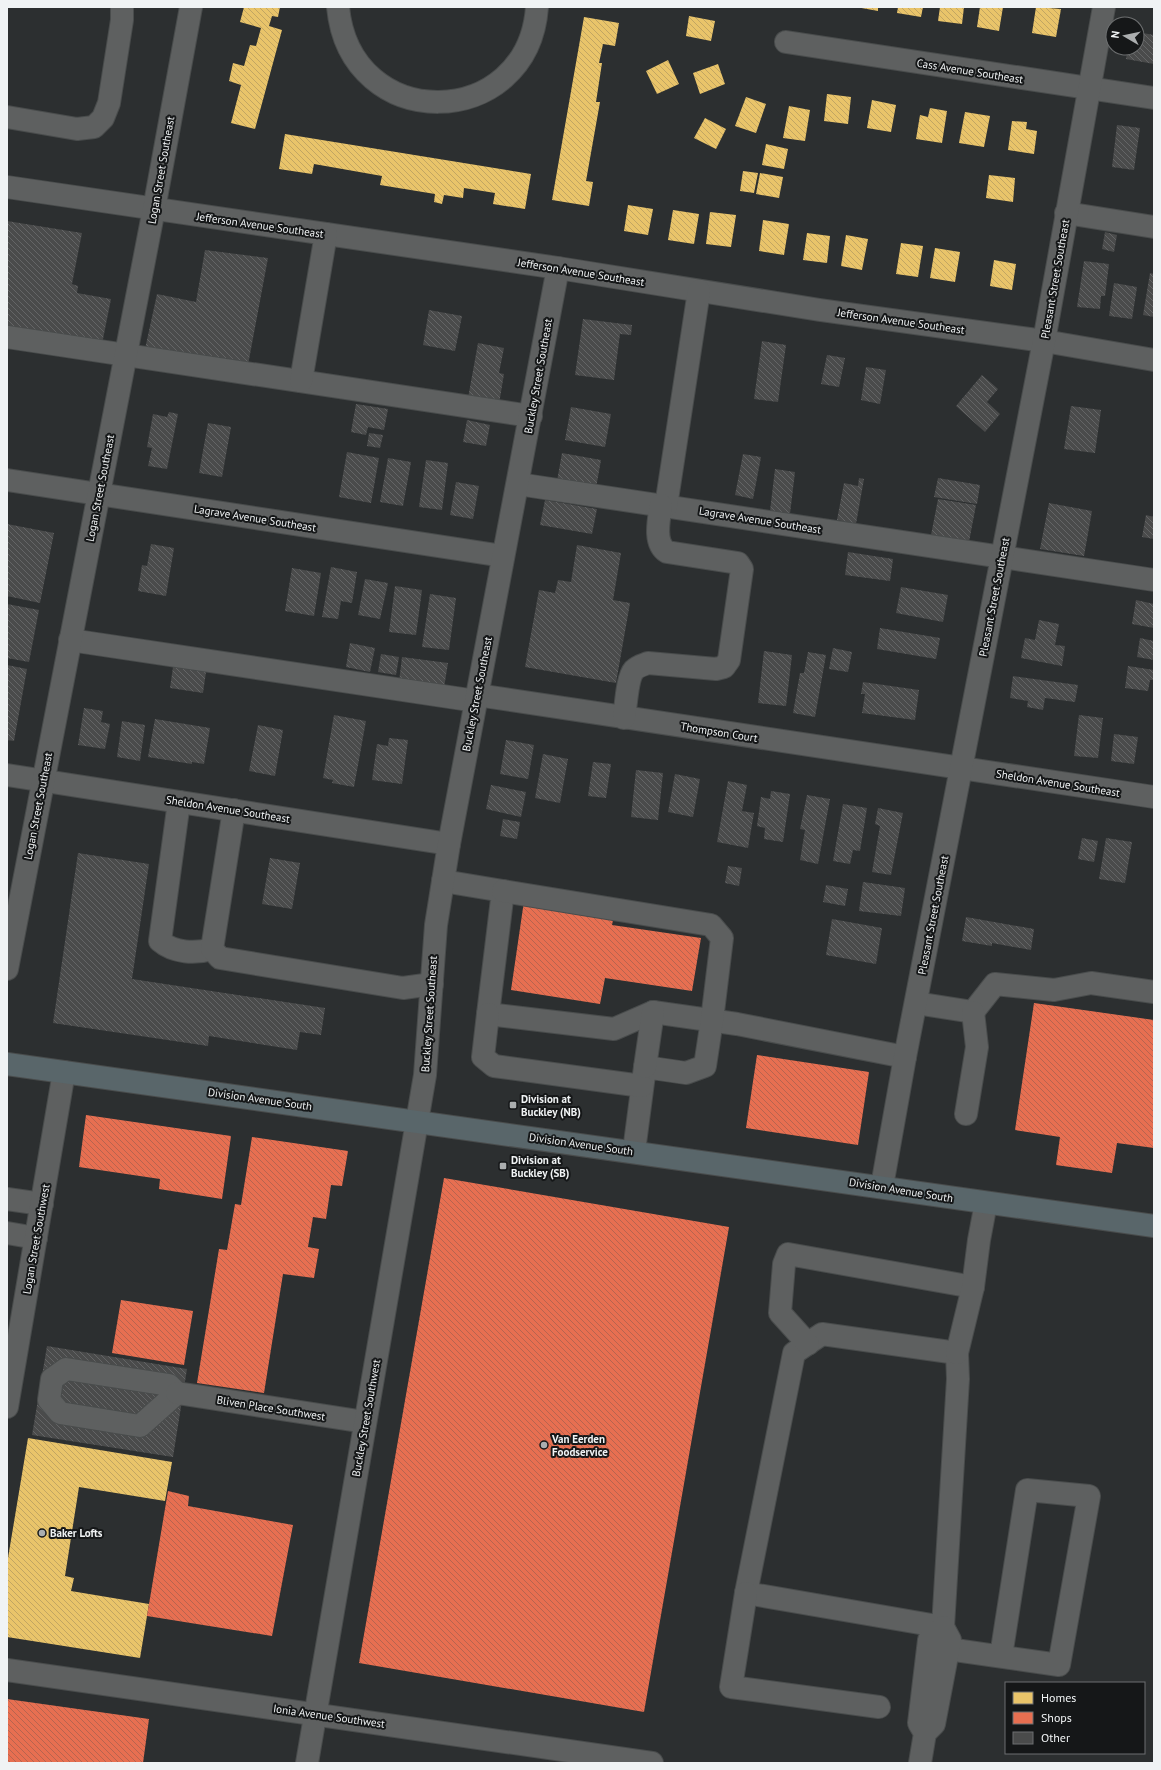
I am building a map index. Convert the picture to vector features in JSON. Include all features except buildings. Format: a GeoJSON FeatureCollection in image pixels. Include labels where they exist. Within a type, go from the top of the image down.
{"type":"FeatureCollection","features":[{"type":"Feature","properties":{"kind":"main road","name":"Division Avenue South"},"geometry":{"type":"LineString","coordinates":[[7,1064],[882,1186],[986,1203],[1154,1226]]}},
{"type":"Feature","properties":{"kind":"street"},"geometry":{"type":"LineString","coordinates":[[7,117],[77,129],[94,127],[103,118],[109,103],[122,20],[122,7]]}},
{"type":"Feature","properties":{"kind":"street","name":"Logan Street Southeast"},"geometry":{"type":"LineString","coordinates":[[7,969],[154,209],[191,7]]}},
{"type":"Feature","properties":{"kind":"street"},"geometry":{"type":"LineString","coordinates":[[338,7],[340,24],[350,51],[367,74],[389,90],[415,100],[442,103],[468,98],[492,87],[512,70],[527,48],[536,23],[537,7]]}},
{"type":"Feature","properties":{"kind":"street","name":"Pleasant Street Southeast"},"geometry":{"type":"LineString","coordinates":[[882,1186],[905,1057],[1044,341],[1088,89],[1104,7]]}},
{"type":"Feature","properties":{"kind":"street","name":"Cass Avenue Southeast"},"geometry":{"type":"LineString","coordinates":[[786,42],[1154,98]]}},
{"type":"Feature","properties":{"kind":"street","name":"Jefferson Avenue Southeast"},"geometry":{"type":"LineString","coordinates":[[7,187],[558,268],[820,310],[1044,341],[1154,360]]}},
{"type":"Feature","properties":{"kind":"street"},"geometry":{"type":"LineString","coordinates":[[1066,213],[1154,227]]}},
{"type":"Feature","properties":{"kind":"street"},"geometry":{"type":"LineString","coordinates":[[301,381],[326,234]]}},
{"type":"Feature","properties":{"kind":"street","name":"Buckley Street Southeast"},"geometry":{"type":"LineString","coordinates":[[416,1122],[425,1075],[436,925],[449,844],[558,268]]}},
{"type":"Feature","properties":{"kind":"street"},"geometry":{"type":"LineString","coordinates":[[624,718],[630,682],[633,672],[639,666],[648,662],[716,669],[724,668],[729,660],[742,569],[738,563],[667,552],[662,549],[659,544],[658,524],[663,505],[699,291]]}},
{"type":"Feature","properties":{"kind":"street"},"geometry":{"type":"LineString","coordinates":[[7,337],[531,416]]}},
{"type":"Feature","properties":{"kind":"street","name":"Lagrave Avenue Southeast"},"geometry":{"type":"LineString","coordinates":[[7,480],[503,556]]}},
{"type":"Feature","properties":{"kind":"street","name":"Lagrave Avenue Southeast"},"geometry":{"type":"LineString","coordinates":[[518,484],[1154,580]]}},
{"type":"Feature","properties":{"kind":"street","name":"Thompson Court"},"geometry":{"type":"LineString","coordinates":[[70,640],[624,718],[961,768]]}},
{"type":"Feature","properties":{"kind":"street","name":"Sheldon Avenue Southeast"},"geometry":{"type":"LineString","coordinates":[[961,768],[1154,797]]}},
{"type":"Feature","properties":{"kind":"street","name":"Sheldon Avenue Southeast"},"geometry":{"type":"LineString","coordinates":[[7,775],[449,844]]}},
{"type":"Feature","properties":{"kind":"street"},"geometry":{"type":"LineString","coordinates":[[179,802],[160,941],[169,948],[200,952],[212,949]]}},
{"type":"Feature","properties":{"kind":"street"},"geometry":{"type":"LineString","coordinates":[[212,949],[234,810]]}},
{"type":"Feature","properties":{"kind":"street"},"geometry":{"type":"LineString","coordinates":[[443,881],[503,890],[711,925],[722,938],[712,1020],[704,1066],[686,1073],[644,1077],[494,1066],[483,1057],[503,890]]}},
{"type":"Feature","properties":{"kind":"street"},"geometry":{"type":"LineString","coordinates":[[212,949],[220,958],[403,988],[432,984]]}},
{"type":"Feature","properties":{"kind":"street"},"geometry":{"type":"LineString","coordinates":[[966,1114],[977,1047],[973,1012],[995,984],[1054,990],[1091,983],[1154,992]]}},
{"type":"Feature","properties":{"kind":"street"},"geometry":{"type":"LineString","coordinates":[[916,1002],[973,1012]]}},
{"type":"Feature","properties":{"kind":"street"},"geometry":{"type":"LineString","coordinates":[[488,1014],[614,1029],[653,1012],[737,1024],[905,1057]]}},
{"type":"Feature","properties":{"kind":"street"},"geometry":{"type":"LineString","coordinates":[[634,1151],[653,1012]]}},
{"type":"Feature","properties":{"kind":"street","name":"Logan Street Southwest"},"geometry":{"type":"LineString","coordinates":[[7,1407],[64,1072]]}},
{"type":"Feature","properties":{"kind":"street","name":"Buckley Street Southwest"},"geometry":{"type":"LineString","coordinates":[[307,1763],[416,1122]]}},
{"type":"Feature","properties":{"kind":"street"},"geometry":{"type":"LineString","coordinates":[[7,1199],[42,1204]]}},
{"type":"Feature","properties":{"kind":"street"},"geometry":{"type":"LineString","coordinates":[[920,1763],[925,1733],[934,1724],[950,1640],[943,1627],[958,1379],[958,1353],[973,1287],[979,1240],[986,1203]]}},
{"type":"Feature","properties":{"kind":"street"},"geometry":{"type":"LineString","coordinates":[[7,1233],[36,1238]]}},
{"type":"Feature","properties":{"kind":"street"},"geometry":{"type":"LineString","coordinates":[[808,1344],[780,1313],[784,1264],[788,1254],[973,1287]]}},
{"type":"Feature","properties":{"kind":"street"},"geometry":{"type":"LineString","coordinates":[[879,1707],[731,1687],[746,1593],[794,1353],[822,1334],[958,1353]]}},
{"type":"Feature","properties":{"kind":"street"},"geometry":{"type":"LineString","coordinates":[[66,1369],[170,1385],[177,1394],[140,1426],[60,1413],[49,1400],[52,1380],[66,1369]]}},
{"type":"Feature","properties":{"kind":"street","name":"Bliven Place Southwest"},"geometry":{"type":"LineString","coordinates":[[177,1394],[365,1422]]}},
{"type":"Feature","properties":{"kind":"street"},"geometry":{"type":"LineString","coordinates":[[948,1649],[1059,1665],[1089,1496],[1027,1490],[1001,1656]]}},
{"type":"Feature","properties":{"kind":"street"},"geometry":{"type":"LineString","coordinates":[[746,1593],[943,1627]]}},
{"type":"Feature","properties":{"kind":"street"},"geometry":{"type":"LineString","coordinates":[[925,1733],[919,1723],[929,1640],[943,1627]]}},
{"type":"Feature","properties":{"kind":"street","name":"Ionia Avenue Southwest"},"geometry":{"type":"LineString","coordinates":[[7,1670],[652,1763]]}},
{"type":"Feature","properties":{"kind":"place","name":"Division at Buckley (NB)"},"geometry":{"type":"Point","coordinates":[513,1105]}},
{"type":"Feature","properties":{"kind":"place","name":"Division at Buckley (SB)"},"geometry":{"type":"Point","coordinates":[503,1166]}},
{"type":"Feature","properties":{"kind":"place","name":"Van Eerden Foodservice"},"geometry":{"type":"Point","coordinates":[544,1445]}},
{"type":"Feature","properties":{"kind":"place","name":"Baker Lofts"},"geometry":{"type":"Point","coordinates":[42,1533]}}]}
